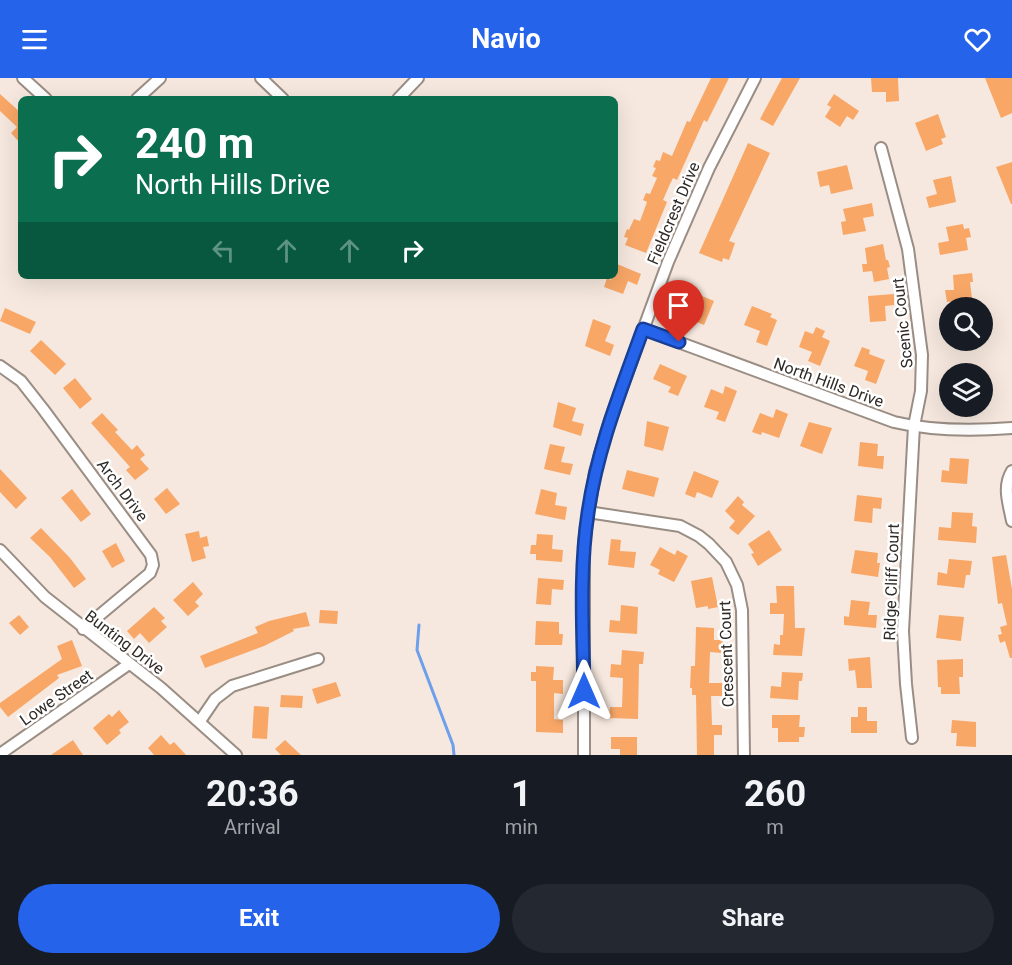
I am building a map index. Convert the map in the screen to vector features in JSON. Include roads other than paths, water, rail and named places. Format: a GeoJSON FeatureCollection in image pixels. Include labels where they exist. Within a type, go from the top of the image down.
{"type":"FeatureCollection","features":[{"type":"Feature","properties":{"kind":"street"},"geometry":{"type":"LineString","coordinates":[[23,78],[43,96]]}},
{"type":"Feature","properties":{"kind":"street"},"geometry":{"type":"LineString","coordinates":[[140,96],[160,78]]}},
{"type":"Feature","properties":{"kind":"street"},"geometry":{"type":"LineString","coordinates":[[261,78],[280,96]]}},
{"type":"Feature","properties":{"kind":"street"},"geometry":{"type":"LineString","coordinates":[[401,96],[418,78]]}},
{"type":"Feature","properties":{"kind":"street","name":"Fieldcrest Drive"},"geometry":{"type":"LineString","coordinates":[[584,755],[584,542],[602,446],[668,262],[709,168],[755,78]]}},
{"type":"Feature","properties":{"kind":"street","name":"Scenic Court"},"geometry":{"type":"LineString","coordinates":[[881,148],[908,249],[920,332],[921,391],[914,426]]}},
{"type":"Feature","properties":{"kind":"street","name":"North Hills Drive"},"geometry":{"type":"LineString","coordinates":[[643,329],[894,422],[914,426],[958,429],[1012,428]]}},
{"type":"Feature","properties":{"kind":"street","name":"Arch Drive"},"geometry":{"type":"LineString","coordinates":[[0,366],[21,381],[151,555],[153,565],[150,573],[83,629]]}},
{"type":"Feature","properties":{"kind":"street","name":"Ridge Cliff Court"},"geometry":{"type":"LineString","coordinates":[[912,738],[903,631],[914,426]]}},
{"type":"Feature","properties":{"kind":"street"},"geometry":{"type":"LineString","coordinates":[[1012,471],[1006,493],[1012,521]]}},
{"type":"Feature","properties":{"kind":"street","name":"Crescent Court"},"geometry":{"type":"LineString","coordinates":[[588,512],[680,526],[709,543],[726,562],[737,585],[742,610],[744,755]]}},
{"type":"Feature","properties":{"kind":"street","name":"Bunting Drive"},"geometry":{"type":"LineString","coordinates":[[0,550],[45,597],[200,722],[236,755]]}},
{"type":"Feature","properties":{"kind":"street"},"geometry":{"type":"LineString","coordinates":[[200,722],[215,699],[232,686],[318,659]]}},
{"type":"Feature","properties":{"kind":"street","name":"Lowe Street"},"geometry":{"type":"LineString","coordinates":[[0,754],[129,664]]}},
{"type":"Feature","properties":{"kind":"waterway"},"geometry":{"type":"LineString","coordinates":[[419,625],[417,650],[453,745],[454,755]]}}]}
